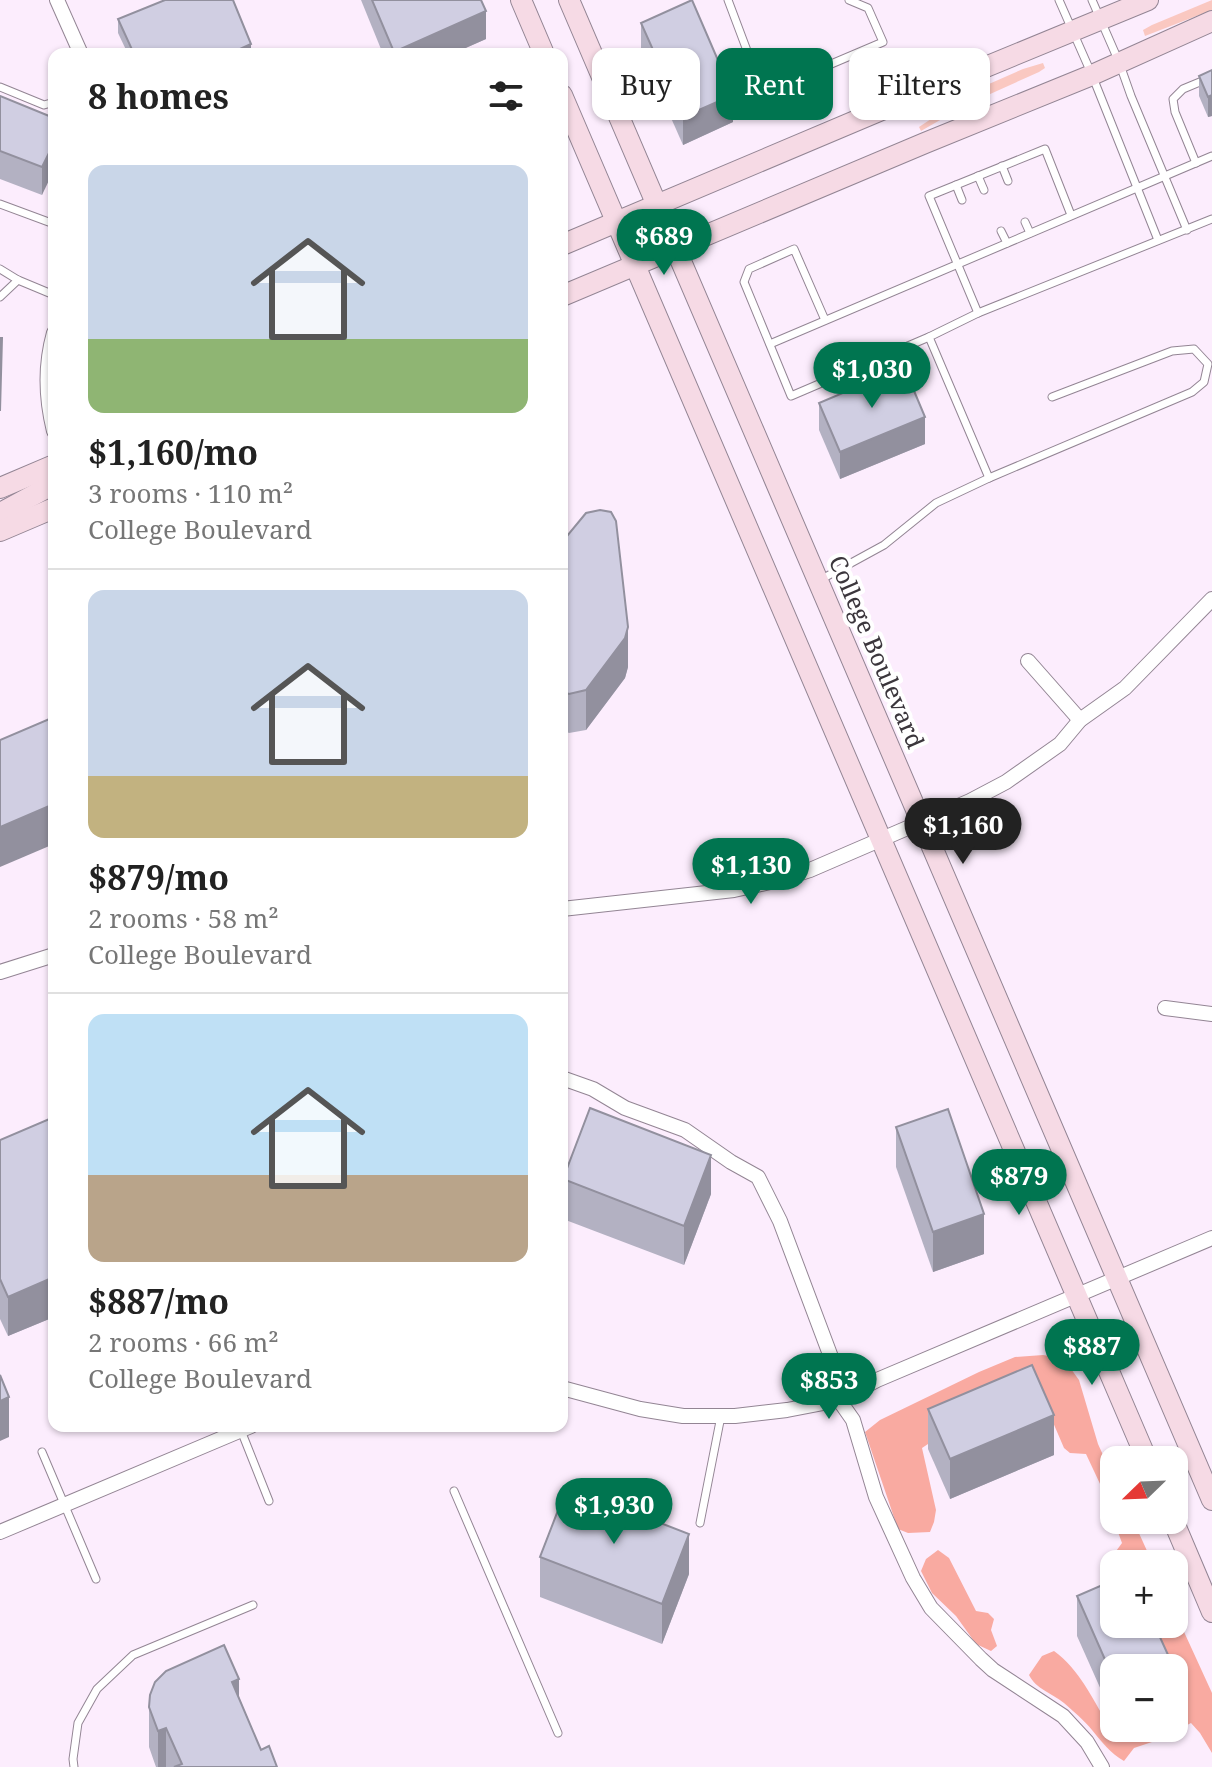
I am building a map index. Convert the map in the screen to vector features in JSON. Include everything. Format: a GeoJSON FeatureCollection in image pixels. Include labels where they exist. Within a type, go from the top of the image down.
{"type":"FeatureCollection","features":[{"type":"Feature","properties":{"kind":"main road"},"geometry":{"type":"LineString","coordinates":[[521,0],[541,48]]}},
{"type":"Feature","properties":{"kind":"main road","name":"College Boulevard"},"geometry":{"type":"LineString","coordinates":[[569,0],[1212,1500]]}},
{"type":"Feature","properties":{"kind":"main road"},"geometry":{"type":"LineString","coordinates":[[568,242],[1148,0]]}},
{"type":"Feature","properties":{"kind":"main road"},"geometry":{"type":"LineString","coordinates":[[568,293],[1092,75],[1212,21]]}},
{"type":"Feature","properties":{"kind":"main road"},"geometry":{"type":"LineString","coordinates":[[568,109],[1141,1446]]}},
{"type":"Feature","properties":{"kind":"main road"},"geometry":{"type":"LineString","coordinates":[[0,488],[48,468]]}},
{"type":"Feature","properties":{"kind":"main road"},"geometry":{"type":"LineString","coordinates":[[0,521],[6,510],[48,487]]}},
{"type":"Feature","properties":{"kind":"main road"},"geometry":{"type":"LineString","coordinates":[[0,531],[48,511]]}},
{"type":"Feature","properties":{"kind":"main road"},"geometry":{"type":"LineString","coordinates":[[1179,1534],[1212,1612]]}},
{"type":"Feature","properties":{"kind":"street"},"geometry":{"type":"LineString","coordinates":[[57,0],[78,48]]}},
{"type":"Feature","properties":{"kind":"street"},"geometry":{"type":"LineString","coordinates":[[568,908],[734,890],[779,880],[810,870],[970,801],[1006,782],[1060,744],[1080,720],[1125,688],[1212,599]]}},
{"type":"Feature","properties":{"kind":"street"},"geometry":{"type":"LineString","coordinates":[[1028,661],[1080,720]]}},
{"type":"Feature","properties":{"kind":"street"},"geometry":{"type":"LineString","coordinates":[[0,972],[48,957]]}},
{"type":"Feature","properties":{"kind":"street"},"geometry":{"type":"LineString","coordinates":[[1165,1008],[1212,1014]]}},
{"type":"Feature","properties":{"kind":"street"},"geometry":{"type":"LineString","coordinates":[[568,1080],[593,1089],[625,1108],[685,1130],[758,1177],[780,1221],[834,1365],[839,1400],[853,1420],[876,1497],[913,1578],[931,1608],[993,1670],[1063,1716],[1087,1742],[1102,1767]]}},
{"type":"Feature","properties":{"kind":"street"},"geometry":{"type":"LineString","coordinates":[[568,1390],[640,1409],[683,1416],[787,1410],[839,1400],[877,1380],[1212,1238]]}},
{"type":"Feature","properties":{"kind":"street"},"geometry":{"type":"LineString","coordinates":[[0,1532],[232,1432]]}},
{"type":"Feature","properties":{"kind":"lane"},"geometry":{"type":"LineString","coordinates":[[728,0],[763,93],[883,42],[868,8],[849,0]]}},
{"type":"Feature","properties":{"kind":"lane"},"geometry":{"type":"LineString","coordinates":[[1059,0],[1158,240]]}},
{"type":"Feature","properties":{"kind":"lane"},"geometry":{"type":"LineString","coordinates":[[1092,0],[1187,230]]}},
{"type":"Feature","properties":{"kind":"lane"},"geometry":{"type":"LineString","coordinates":[[1196,163],[1175,112],[1173,99],[1183,89],[1212,77]]}},
{"type":"Feature","properties":{"kind":"lane"},"geometry":{"type":"LineString","coordinates":[[0,87],[44,105],[48,104]]}},
{"type":"Feature","properties":{"kind":"lane"},"geometry":{"type":"LineString","coordinates":[[978,313],[929,196],[1045,149],[1071,215]]}},
{"type":"Feature","properties":{"kind":"lane"},"geometry":{"type":"LineString","coordinates":[[770,344],[1212,156]]}},
{"type":"Feature","properties":{"kind":"lane"},"geometry":{"type":"LineString","coordinates":[[1002,166],[1008,181]]}},
{"type":"Feature","properties":{"kind":"lane"},"geometry":{"type":"LineString","coordinates":[[978,176],[984,190]]}},
{"type":"Feature","properties":{"kind":"lane"},"geometry":{"type":"LineString","coordinates":[[956,185],[962,200]]}},
{"type":"Feature","properties":{"kind":"lane"},"geometry":{"type":"LineString","coordinates":[[0,204],[48,222]]}},
{"type":"Feature","properties":{"kind":"lane"},"geometry":{"type":"LineString","coordinates":[[825,320],[794,249],[749,269],[744,282],[791,396],[978,313],[1212,219]]}},
{"type":"Feature","properties":{"kind":"lane"},"geometry":{"type":"LineString","coordinates":[[1025,222],[1030,233]]}},
{"type":"Feature","properties":{"kind":"lane"},"geometry":{"type":"LineString","coordinates":[[1001,231],[1007,243]]}},
{"type":"Feature","properties":{"kind":"lane"},"geometry":{"type":"LineString","coordinates":[[980,242],[984,252]]}},
{"type":"Feature","properties":{"kind":"lane"},"geometry":{"type":"LineString","coordinates":[[0,269],[48,292]]}},
{"type":"Feature","properties":{"kind":"lane"},"geometry":{"type":"LineString","coordinates":[[0,297],[18,280]]}},
{"type":"Feature","properties":{"kind":"lane"},"geometry":{"type":"LineString","coordinates":[[929,337],[989,478]]}},
{"type":"Feature","properties":{"kind":"lane"},"geometry":{"type":"LineString","coordinates":[[818,581],[884,545],[936,503],[1192,392],[1204,382],[1210,362],[1194,349],[1172,351],[1052,397]]}},
{"type":"Feature","properties":{"kind":"lane"},"geometry":{"type":"LineString","coordinates":[[700,1523],[721,1416]]}},
{"type":"Feature","properties":{"kind":"lane"},"geometry":{"type":"LineString","coordinates":[[246,1432],[269,1501]]}},
{"type":"Feature","properties":{"kind":"lane"},"geometry":{"type":"LineString","coordinates":[[42,1452],[96,1579]]}},
{"type":"Feature","properties":{"kind":"lane"},"geometry":{"type":"LineString","coordinates":[[454,1491],[558,1733]]}},
{"type":"Feature","properties":{"kind":"lane"},"geometry":{"type":"LineString","coordinates":[[74,1767],[78,1723],[97,1689],[133,1655],[253,1605]]}},
{"type":"Feature","properties":{"kind":"shaded area"},"geometry":{"type":"Polygon","coordinates":[[[1212,0],[1212,10],[1145,36],[1143,30],[1152,25],[1212,0]]]}},
{"type":"Feature","properties":{"kind":"shaded area"},"geometry":{"type":"Polygon","coordinates":[[[1043,63],[1045,68],[990,94],[990,84],[1043,63]]]}},
{"type":"Feature","properties":{"kind":"shaded area"},"geometry":{"type":"Polygon","coordinates":[[[930,120],[940,120],[921,131],[919,127],[930,120]]]}},
{"type":"Feature","properties":{"kind":"shaded area"},"geometry":{"type":"Polygon","coordinates":[[[1043,1355],[1060,1358],[1079,1380],[1100,1448],[1100,1484],[1086,1454],[1070,1453],[1064,1448],[1043,1399],[937,1438],[922,1448],[936,1510],[934,1522],[930,1532],[908,1533],[898,1529],[865,1432],[880,1420],[1015,1357],[1043,1355]]]}},
{"type":"Feature","properties":{"kind":"shaded area"},"geometry":{"type":"Polygon","coordinates":[[[1119,1534],[1139,1534],[1147,1550],[1117,1550],[1122,1543],[1119,1534]]]}},
{"type":"Feature","properties":{"kind":"shaded area"},"geometry":{"type":"Polygon","coordinates":[[[938,1550],[949,1558],[976,1611],[988,1613],[994,1619],[991,1630],[997,1646],[991,1651],[976,1644],[956,1616],[932,1593],[921,1571],[926,1559],[938,1550]]]}},
{"type":"Feature","properties":{"kind":"shaded area"},"geometry":{"type":"Polygon","coordinates":[[[1156,1638],[1187,1638],[1212,1693],[1212,1753],[1200,1733],[1191,1723],[1188,1725],[1188,1654],[1162,1654],[1156,1638]]]}},
{"type":"Feature","properties":{"kind":"shaded area"},"geometry":{"type":"Polygon","coordinates":[[[1054,1651],[1078,1675],[1100,1711],[1100,1738],[1075,1712],[1040,1687],[1029,1675],[1042,1656],[1054,1651]]]}},
{"type":"Feature","properties":{"kind":"shaded area"},"geometry":{"type":"Polygon","coordinates":[[[1103,1742],[1152,1742],[1134,1748],[1124,1761],[1103,1742]]]}},
{"type":"Feature","properties":{"kind":"building"},"geometry":{"type":"Polygon","coordinates":[[[165,0],[233,0],[251,44],[242,48],[131,48],[118,19],[165,0]]]}},
{"type":"Feature","properties":{"kind":"building"},"geometry":{"type":"Polygon","coordinates":[[[372,0],[481,0],[486,11],[403,48],[392,48],[372,0]]]}},
{"type":"Feature","properties":{"kind":"building"},"geometry":{"type":"Polygon","coordinates":[[[692,0],[716,56],[716,102],[700,110],[700,48],[652,48],[641,23],[692,0]]]}},
{"type":"Feature","properties":{"kind":"building"},"geometry":{"type":"Polygon","coordinates":[[[1212,70],[1212,95],[1208,97],[1199,76],[1212,70]]]}},
{"type":"Feature","properties":{"kind":"building"},"geometry":{"type":"Polygon","coordinates":[[[0,96],[48,116],[48,155],[42,167],[0,151],[0,96]]]}},
{"type":"Feature","properties":{"kind":"building"},"geometry":{"type":"Polygon","coordinates":[[[0,338],[2,338],[0,411],[0,338]]]}},
{"type":"Feature","properties":{"kind":"building"},"geometry":{"type":"Polygon","coordinates":[[[904,367],[925,417],[840,452],[819,403],[904,367]]]}},
{"type":"Feature","properties":{"kind":"building"},"geometry":{"type":"Polygon","coordinates":[[[600,510],[611,512],[616,521],[628,627],[625,638],[586,690],[569,694],[568,535],[586,513],[600,510]]]}},
{"type":"Feature","properties":{"kind":"building"},"geometry":{"type":"Polygon","coordinates":[[[48,720],[48,807],[0,827],[0,740],[48,720]]]}},
{"type":"Feature","properties":{"kind":"building"},"geometry":{"type":"Polygon","coordinates":[[[590,1108],[711,1155],[684,1226],[568,1181],[568,1166],[590,1108]]]}},
{"type":"Feature","properties":{"kind":"building"},"geometry":{"type":"Polygon","coordinates":[[[948,1109],[984,1214],[933,1232],[896,1127],[948,1109]]]}},
{"type":"Feature","properties":{"kind":"building"},"geometry":{"type":"Polygon","coordinates":[[[48,1120],[48,1280],[8,1297],[0,1279],[0,1140],[48,1120]]]}},
{"type":"Feature","properties":{"kind":"building"},"geometry":{"type":"Polygon","coordinates":[[[1032,1365],[1054,1415],[950,1459],[928,1409],[1032,1365]]]}},
{"type":"Feature","properties":{"kind":"building"},"geometry":{"type":"Polygon","coordinates":[[[0,1375],[9,1397],[0,1401],[0,1375]]]}},
{"type":"Feature","properties":{"kind":"building"},"geometry":{"type":"Polygon","coordinates":[[[567,1487],[689,1534],[662,1604],[540,1557],[567,1487]]]}},
{"type":"Feature","properties":{"kind":"building"},"geometry":{"type":"Polygon","coordinates":[[[1100,1586],[1100,1638],[1160,1638],[1168,1654],[1103,1654],[1077,1596],[1100,1586]]]}},
{"type":"Feature","properties":{"kind":"building"},"geometry":{"type":"Polygon","coordinates":[[[224,1645],[239,1679],[232,1682],[261,1750],[269,1746],[277,1767],[174,1767],[182,1764],[166,1728],[158,1731],[149,1707],[155,1682],[166,1671],[224,1645]]]}}]}
